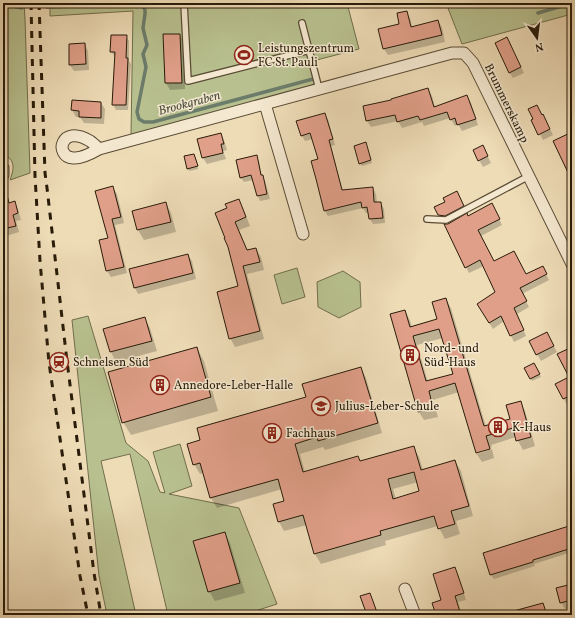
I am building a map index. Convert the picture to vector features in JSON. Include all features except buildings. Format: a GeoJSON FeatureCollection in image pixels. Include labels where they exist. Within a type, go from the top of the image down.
{"type":"FeatureCollection","features":[{"type":"Feature","properties":{"kind":"street","name":"Brummerskamp"},"geometry":{"type":"LineString","coordinates":[[99,149],[452,53],[464,53],[472,62],[572,264]]}},
{"type":"Feature","properties":{"kind":"street"},"geometry":{"type":"LineString","coordinates":[[265,104],[302,234]]}},
{"type":"Feature","properties":{"kind":"street"},"geometry":{"type":"LineString","coordinates":[[3,168],[3,175]]}},
{"type":"Feature","properties":{"kind":"street"},"geometry":{"type":"LineString","coordinates":[[405,589],[415,615]]}},
{"type":"Feature","properties":{"kind":"lane"},"geometry":{"type":"LineString","coordinates":[[184,3],[188,81],[310,50]]}},
{"type":"Feature","properties":{"kind":"lane"},"geometry":{"type":"LineString","coordinates":[[302,23],[319,89]]}},
{"type":"Feature","properties":{"kind":"lane"},"geometry":{"type":"LineString","coordinates":[[427,219],[446,220],[529,176]]}},
{"type":"Feature","properties":{"kind":"green space"},"geometry":{"type":"Polygon","coordinates":[[[3,3],[24,3],[25,19],[30,173],[10,180],[13,165],[10,159],[3,154],[3,3]]]}},
{"type":"Feature","properties":{"kind":"green space","name":"Leistungszentrum FC St. Pauli"},"geometry":{"type":"Polygon","coordinates":[[[50,3],[347,3],[359,49],[309,62],[315,85],[131,135],[133,11],[50,16],[50,3]]]}},
{"type":"Feature","properties":{"kind":"green space"},"geometry":{"type":"Polygon","coordinates":[[[446,3],[572,3],[572,14],[462,44],[446,3]]]}},
{"type":"Feature","properties":{"kind":"green space"},"geometry":{"type":"Polygon","coordinates":[[[297,268],[305,297],[282,304],[274,275],[297,268]]]}},
{"type":"Feature","properties":{"kind":"green space"},"geometry":{"type":"Polygon","coordinates":[[[343,271],[360,282],[361,307],[339,318],[318,307],[317,282],[343,271]]]}},
{"type":"Feature","properties":{"kind":"green space"},"geometry":{"type":"Polygon","coordinates":[[[88,316],[126,443],[148,461],[160,492],[165,493],[153,452],[180,444],[192,486],[169,494],[239,508],[277,604],[243,615],[168,615],[130,454],[101,461],[136,615],[107,615],[99,576],[72,320],[88,316]]]}},
{"type":"Feature","properties":{"kind":"waterway","name":"Brookgraben"},"geometry":{"type":"LineString","coordinates":[[47,7],[105,3]]}},
{"type":"Feature","properties":{"kind":"waterway","name":"Brookgraben"},"geometry":{"type":"LineString","coordinates":[[141,3],[145,10],[143,28],[147,45],[143,54],[146,67],[137,112],[139,119],[144,122],[153,122],[313,79]]}},
{"type":"Feature","properties":{"kind":"waterway","name":"Brookgraben"},"geometry":{"type":"LineString","coordinates":[[538,13],[572,3]]}},
{"type":"Feature","properties":{"kind":"waterway","name":"Brookgraben"},"geometry":{"type":"LineString","coordinates":[[3,4],[22,8]]}},
{"type":"Feature","properties":{"kind":"railway"},"geometry":{"type":"LineString","coordinates":[[31,3],[35,176],[40,261],[49,363],[80,576],[88,615]]}},
{"type":"Feature","properties":{"kind":"railway"},"geometry":{"type":"LineString","coordinates":[[39,3],[45,173],[67,361],[94,573],[101,615]]}},
{"type":"Feature","properties":{"kind":"place","name":"Leistungszentrum FC St. Pauli"},"geometry":{"type":"Point","coordinates":[244,55]}},
{"type":"Feature","properties":{"kind":"place","name":"Nord- und Süd-Haus"},"geometry":{"type":"Point","coordinates":[410,355]}},
{"type":"Feature","properties":{"kind":"place","name":"Schnelsen Süd"},"geometry":{"type":"Point","coordinates":[59,362]}},
{"type":"Feature","properties":{"kind":"place","name":"Annedore-Leber-Halle"},"geometry":{"type":"Point","coordinates":[160,385]}},
{"type":"Feature","properties":{"kind":"place","name":"Julius-Leber-Schule"},"geometry":{"type":"Point","coordinates":[321,406]}},
{"type":"Feature","properties":{"kind":"place","name":"K-Haus"},"geometry":{"type":"Point","coordinates":[498,427]}},
{"type":"Feature","properties":{"kind":"place","name":"Fachhaus"},"geometry":{"type":"Point","coordinates":[272,433]}}]}
